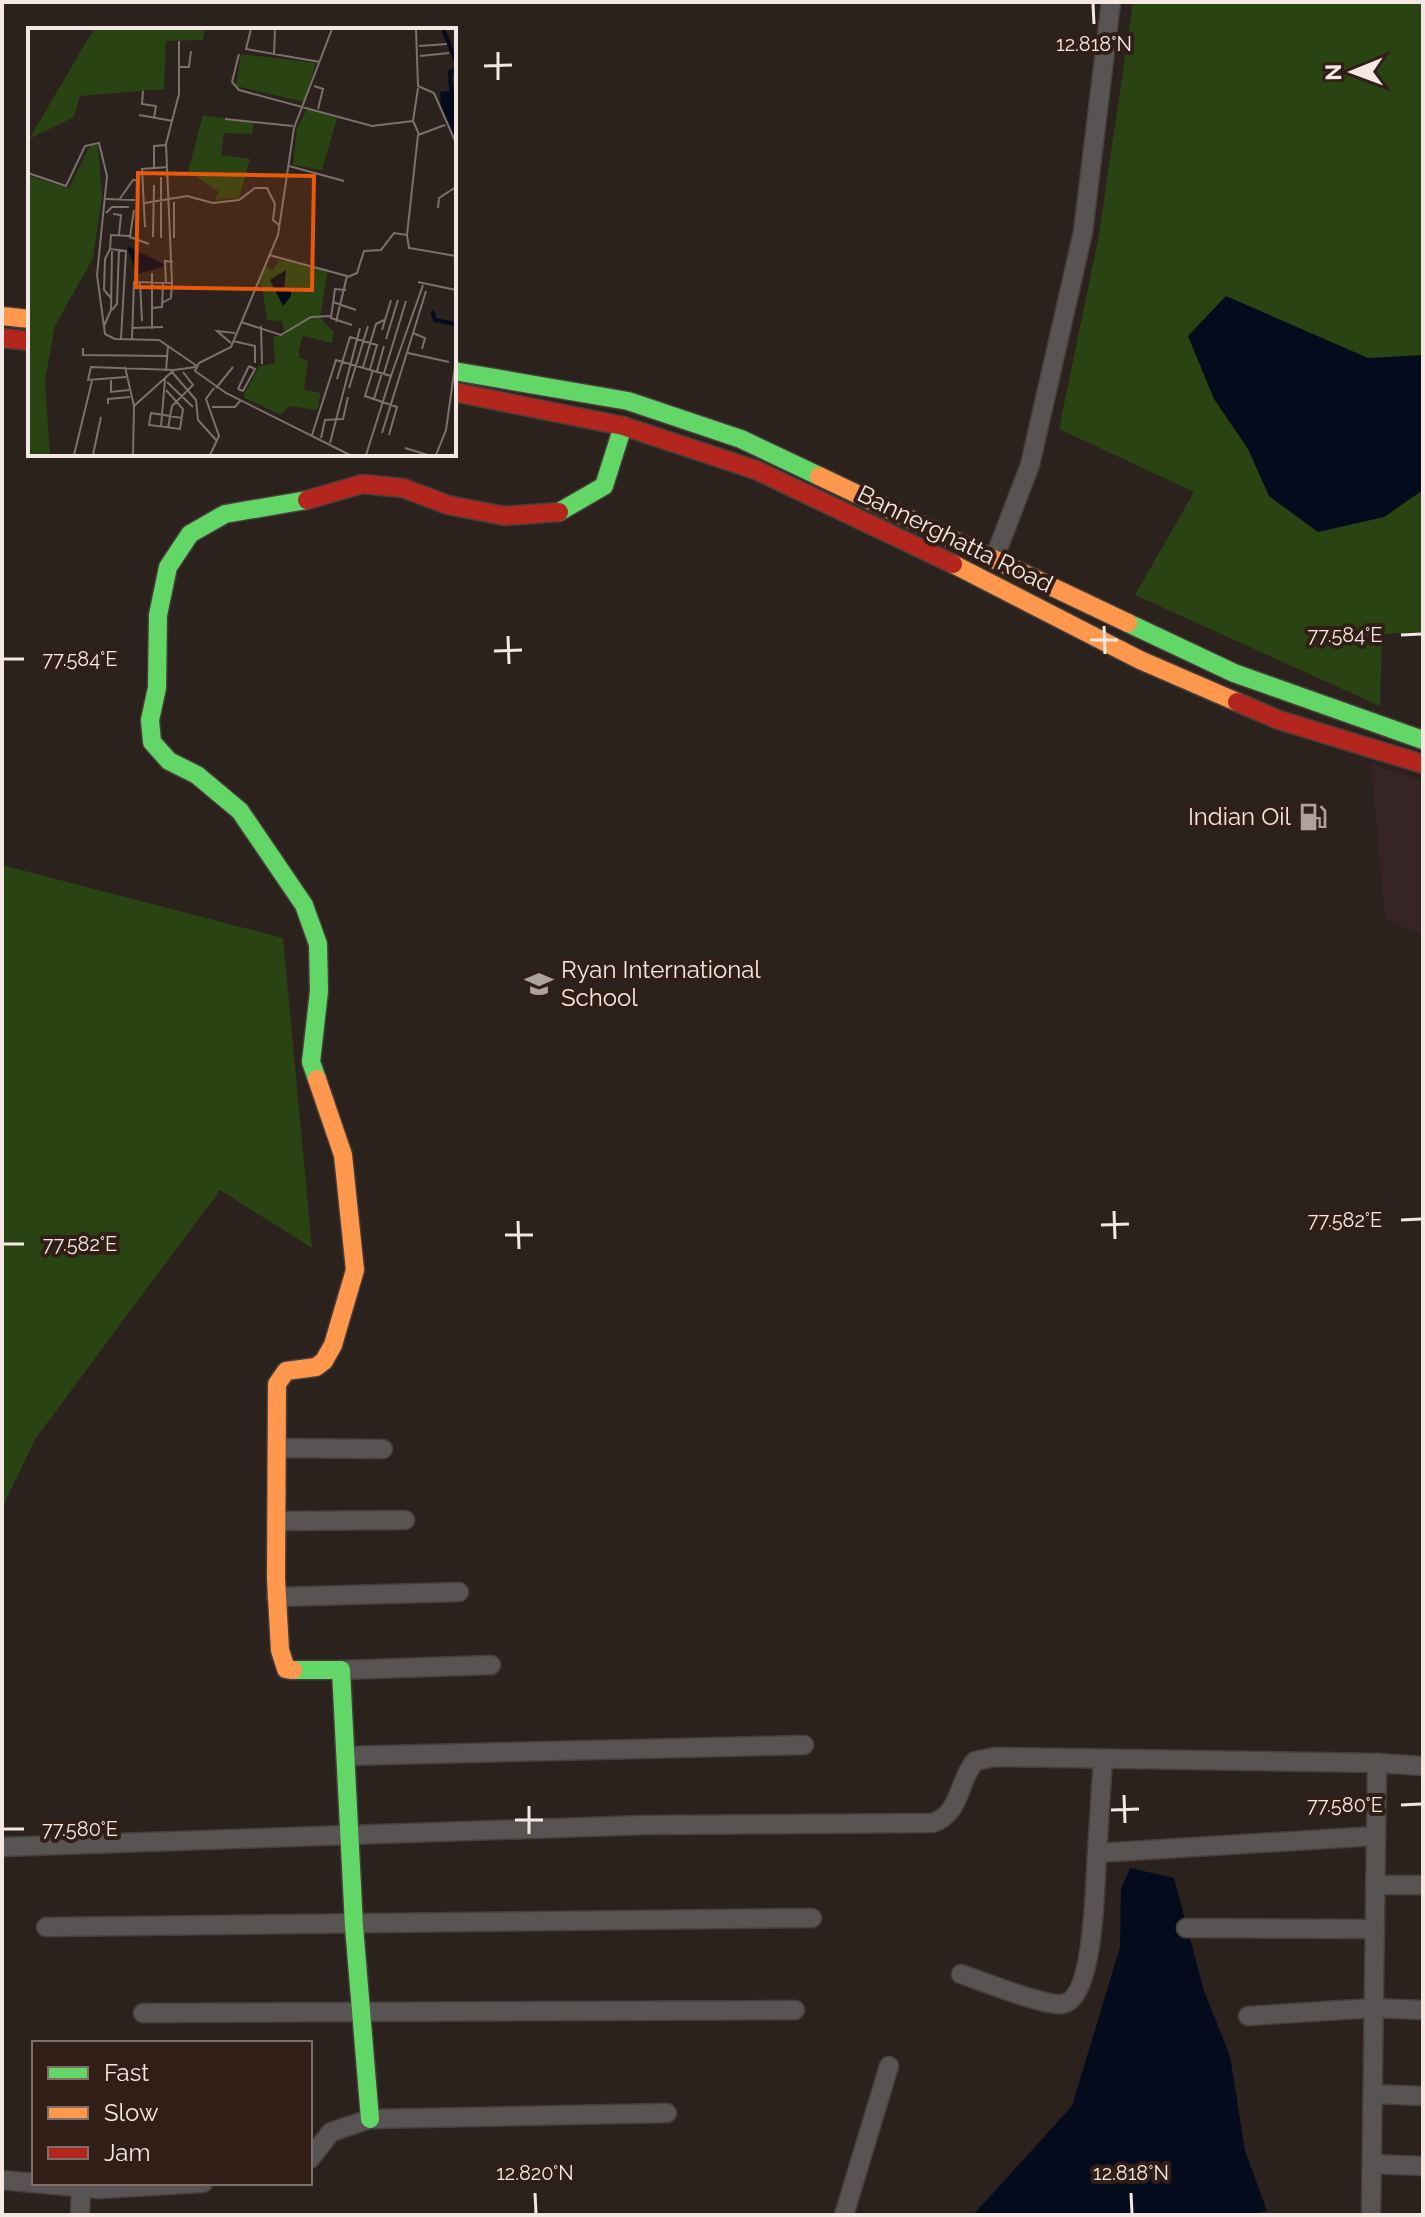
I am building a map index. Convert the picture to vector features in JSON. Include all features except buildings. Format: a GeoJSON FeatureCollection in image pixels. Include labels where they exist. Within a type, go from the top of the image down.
{"type":"FeatureCollection","features":[{"type":"Feature","properties":{"kind":"street"},"geometry":{"type":"LineString","coordinates":[[994,559],[1030,465],[1083,232],[1111,2]]}},
{"type":"Feature","properties":{"kind":"street"},"geometry":{"type":"LineString","coordinates":[[2,316],[28,319]]}},
{"type":"Feature","properties":{"kind":"street"},"geometry":{"type":"LineString","coordinates":[[2,338],[28,341]]}},
{"type":"Feature","properties":{"kind":"street","name":"Bannerghatta Road"},"geometry":{"type":"LineString","coordinates":[[456,371],[628,401],[708,427],[778,454],[858,497],[1234,673],[1423,740]]}},
{"type":"Feature","properties":{"kind":"street","name":"Bannerghatta Road"},"geometry":{"type":"LineString","coordinates":[[456,392],[623,426],[756,470],[1000,587],[1140,660],[1279,720],[1423,764]]}},
{"type":"Feature","properties":{"kind":"street"},"geometry":{"type":"LineString","coordinates":[[491,1665],[305,1673],[286,1669],[280,1658],[276,1597],[279,1377],[293,1368],[316,1367],[324,1361],[341,1320],[355,1270],[343,1155],[311,1062],[319,991],[318,944],[304,905],[240,811],[197,775],[169,761],[152,742],[150,720],[157,688],[158,615],[168,567],[190,534],[225,514],[323,497],[362,484],[403,488],[448,505],[505,516],[523,518],[554,514],[585,500],[604,486],[623,426]]}},
{"type":"Feature","properties":{"kind":"street"},"geometry":{"type":"LineString","coordinates":[[278,1448],[383,1449]]}},
{"type":"Feature","properties":{"kind":"street"},"geometry":{"type":"LineString","coordinates":[[277,1521],[405,1520]]}},
{"type":"Feature","properties":{"kind":"street"},"geometry":{"type":"LineString","coordinates":[[276,1597],[459,1592]]}},
{"type":"Feature","properties":{"kind":"street"},"geometry":{"type":"LineString","coordinates":[[341,1670],[352,1835],[354,1926],[370,2119]]}},
{"type":"Feature","properties":{"kind":"street"},"geometry":{"type":"LineString","coordinates":[[346,1756],[804,1745]]}},
{"type":"Feature","properties":{"kind":"street"},"geometry":{"type":"LineString","coordinates":[[2,1847],[644,1825],[933,1823],[953,1811],[966,1772],[975,1761],[995,1757],[1423,1766]]}},
{"type":"Feature","properties":{"kind":"street"},"geometry":{"type":"LineString","coordinates":[[961,1974],[1029,1997],[1062,2004],[1071,2000],[1084,1980],[1088,1959],[1103,1759]]}},
{"type":"Feature","properties":{"kind":"street"},"geometry":{"type":"LineString","coordinates":[[1371,2215],[1377,1763]]}},
{"type":"Feature","properties":{"kind":"street"},"geometry":{"type":"LineString","coordinates":[[1097,1853],[1376,1836]]}},
{"type":"Feature","properties":{"kind":"street"},"geometry":{"type":"LineString","coordinates":[[1375,1885],[1423,1885]]}},
{"type":"Feature","properties":{"kind":"street"},"geometry":{"type":"LineString","coordinates":[[46,1927],[354,1926],[812,1918]]}},
{"type":"Feature","properties":{"kind":"street"},"geometry":{"type":"LineString","coordinates":[[1186,1928],[1375,1929]]}},
{"type":"Feature","properties":{"kind":"street"},"geometry":{"type":"LineString","coordinates":[[1248,2016],[1374,2008],[1423,2010]]}},
{"type":"Feature","properties":{"kind":"street"},"geometry":{"type":"LineString","coordinates":[[143,2013],[795,2010]]}},
{"type":"Feature","properties":{"kind":"street"},"geometry":{"type":"LineString","coordinates":[[844,2215],[889,2066]]}},
{"type":"Feature","properties":{"kind":"street"},"geometry":{"type":"LineString","coordinates":[[1373,2094],[1423,2096]]}},
{"type":"Feature","properties":{"kind":"street"},"geometry":{"type":"LineString","coordinates":[[312,2132],[331,2132],[370,2119],[667,2113]]}},
{"type":"Feature","properties":{"kind":"street"},"geometry":{"type":"LineString","coordinates":[[312,2156],[331,2132]]}},
{"type":"Feature","properties":{"kind":"street"},"geometry":{"type":"LineString","coordinates":[[1372,2164],[1423,2166]]}},
{"type":"Feature","properties":{"kind":"street"},"geometry":{"type":"LineString","coordinates":[[2,2180],[32,2183]]}},
{"type":"Feature","properties":{"kind":"street"},"geometry":{"type":"LineString","coordinates":[[51,2185],[81,2188],[154,2185]]}},
{"type":"Feature","properties":{"kind":"street"},"geometry":{"type":"LineString","coordinates":[[80,2215],[81,2188]]}},
{"type":"Feature","properties":{"kind":"shaded area"},"geometry":{"type":"Polygon","coordinates":[[[1371,764],[1423,781],[1423,936],[1385,919],[1371,764]]]}},
{"type":"Feature","properties":{"kind":"green space"},"geometry":{"type":"Polygon","coordinates":[[[1133,2],[1423,2],[1423,632],[1382,634],[1380,706],[1135,595],[1194,492],[1059,429],[1099,235],[1133,2]]]}},
{"type":"Feature","properties":{"kind":"green space"},"geometry":{"type":"Polygon","coordinates":[[[2,865],[283,938],[312,1248],[220,1190],[36,1438],[2,1508],[2,865]]]}},
{"type":"Feature","properties":{"kind":"water"},"geometry":{"type":"Polygon","coordinates":[[[1226,296],[1368,358],[1423,355],[1423,490],[1384,517],[1318,532],[1269,496],[1248,449],[1214,399],[1188,336],[1226,296]]]}},
{"type":"Feature","properties":{"kind":"water"},"geometry":{"type":"Polygon","coordinates":[[[1130,1868],[1174,1878],[1204,1991],[1230,2056],[1245,2151],[1267,2211],[1244,2215],[973,2215],[1072,2106],[1120,1947],[1121,1889],[1130,1868]]]}},
{"type":"Feature","properties":{"kind":"traffic: fast"},"geometry":{"type":"LineString","coordinates":[[456,371],[628,401],[741,439],[819,476]]}},
{"type":"Feature","properties":{"kind":"traffic: fast"},"geometry":{"type":"LineString","coordinates":[[559,512],[604,486],[623,426]]}},
{"type":"Feature","properties":{"kind":"traffic: fast"},"geometry":{"type":"LineString","coordinates":[[307,500],[225,514],[190,534],[168,567],[158,615],[157,688],[150,720],[152,742],[169,761],[197,775],[240,811],[304,905],[318,944],[319,991],[311,1062],[317,1079]]}},
{"type":"Feature","properties":{"kind":"traffic: fast"},"geometry":{"type":"LineString","coordinates":[[1128,623],[1234,673],[1423,740]]}},
{"type":"Feature","properties":{"kind":"traffic: fast"},"geometry":{"type":"LineString","coordinates":[[293,1670],[341,1670],[354,1926],[370,2119]]}},
{"type":"Feature","properties":{"kind":"traffic: slow"},"geometry":{"type":"LineString","coordinates":[[2,316],[28,319]]}},
{"type":"Feature","properties":{"kind":"traffic: slow"},"geometry":{"type":"LineString","coordinates":[[819,476],[1128,623]]}},
{"type":"Feature","properties":{"kind":"traffic: slow"},"geometry":{"type":"LineString","coordinates":[[953,564],[1140,660],[1237,702]]}},
{"type":"Feature","properties":{"kind":"traffic: slow"},"geometry":{"type":"LineString","coordinates":[[293,1670],[286,1669],[280,1650],[276,1579],[277,1384],[286,1371],[316,1367],[324,1361],[333,1345],[355,1270],[343,1155],[317,1079]]}},
{"type":"Feature","properties":{"kind":"traffic: jam"},"geometry":{"type":"LineString","coordinates":[[2,338],[28,341]]}},
{"type":"Feature","properties":{"kind":"traffic: jam"},"geometry":{"type":"LineString","coordinates":[[456,392],[623,426],[756,470],[953,564]]}},
{"type":"Feature","properties":{"kind":"traffic: jam"},"geometry":{"type":"LineString","coordinates":[[307,500],[362,484],[403,488],[448,505],[505,516],[559,512]]}},
{"type":"Feature","properties":{"kind":"traffic: jam"},"geometry":{"type":"LineString","coordinates":[[1237,702],[1279,720],[1423,764]]}},
{"type":"Feature","properties":{"kind":"place","name":"Indian Oil"},"geometry":{"type":"Point","coordinates":[1313,817]}},
{"type":"Feature","properties":{"kind":"place","name":"Ryan International School"},"geometry":{"type":"Point","coordinates":[539,984]}}]}
